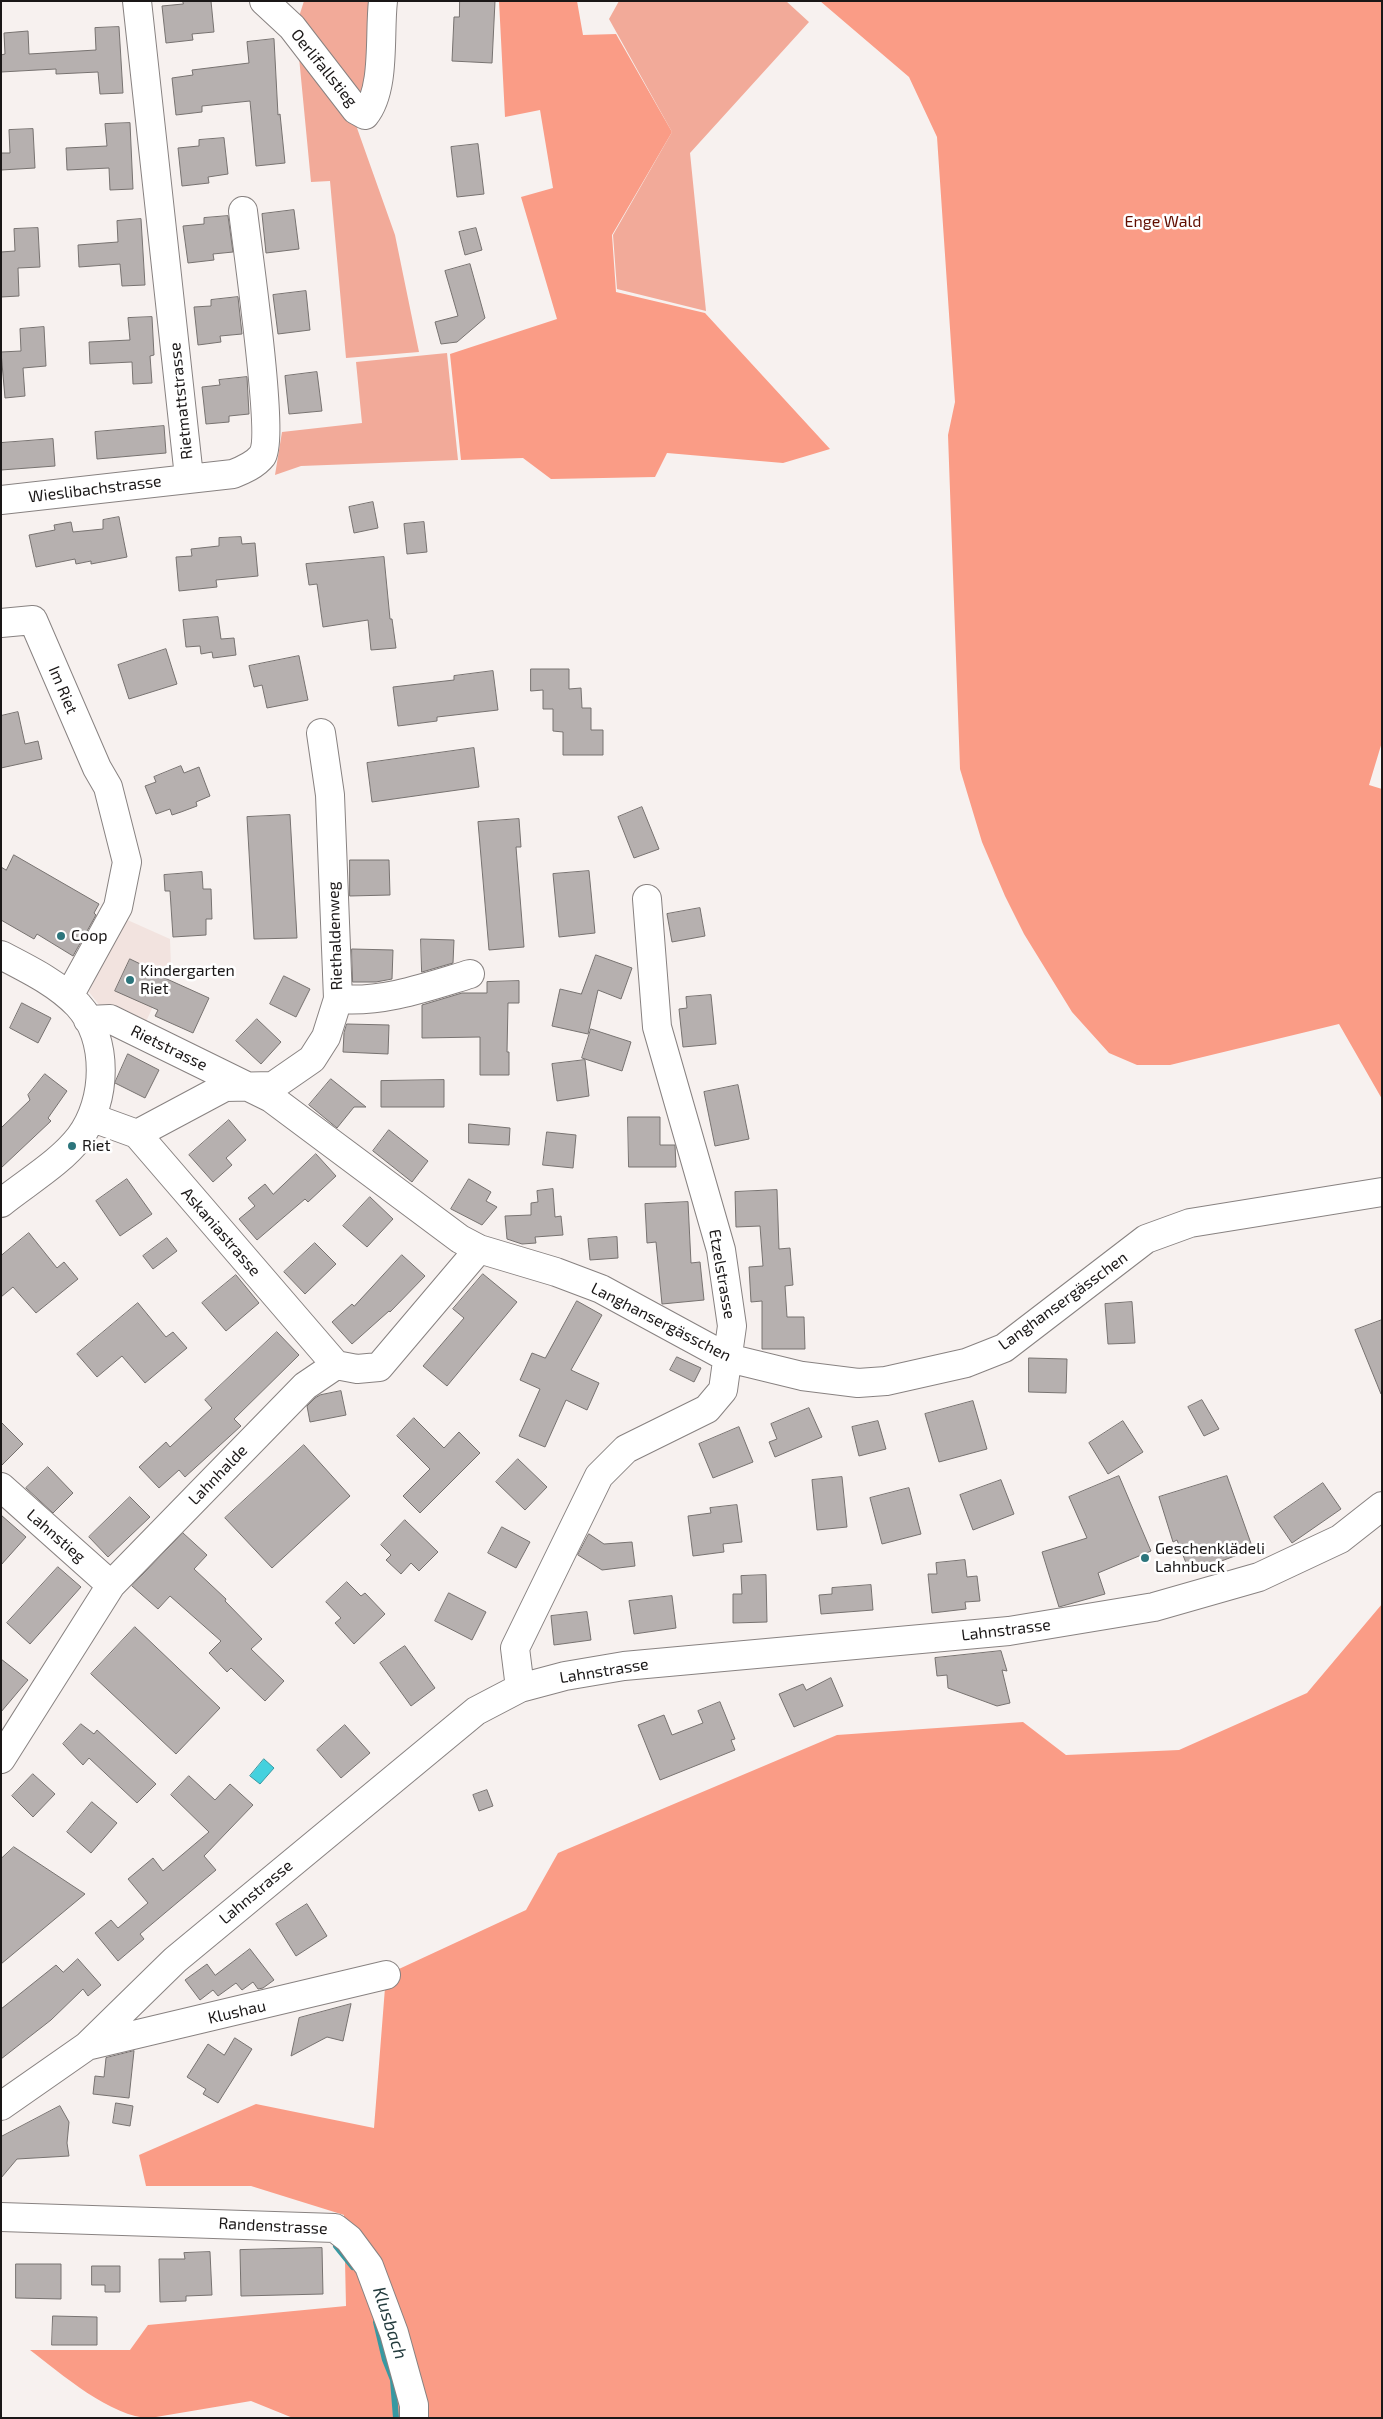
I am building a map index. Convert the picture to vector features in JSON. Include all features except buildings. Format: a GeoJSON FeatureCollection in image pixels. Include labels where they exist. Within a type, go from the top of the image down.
{"type":"FeatureCollection","features":[{"type":"Feature","properties":{"kind":"street","name":"Rietmattstrasse"},"geometry":{"type":"LineString","coordinates":[[137,1],[190,477],[233,474],[249,467],[262,456],[266,447],[266,406],[243,211]]}},
{"type":"Feature","properties":{"kind":"street","name":"Oerlifallstieg"},"geometry":{"type":"LineString","coordinates":[[264,1],[292,27],[356,110],[365,115],[372,106],[377,86],[383,1]]}},
{"type":"Feature","properties":{"kind":"street","name":"Wieslibachstrasse"},"geometry":{"type":"LineString","coordinates":[[1,500],[190,477]]}},
{"type":"Feature","properties":{"kind":"street","name":"Im Riet"},"geometry":{"type":"LineString","coordinates":[[1,623],[33,620],[97,768],[108,787],[127,862],[118,907],[68,996]]}},
{"type":"Feature","properties":{"kind":"street","name":"Riethaldenweg"},"geometry":{"type":"LineString","coordinates":[[137,1134],[225,1086],[273,1086],[312,1059],[326,1037],[338,999],[331,820],[321,733]]}},
{"type":"Feature","properties":{"kind":"street","name":"Etzelstrasse"},"geometry":{"type":"LineString","coordinates":[[520,1688],[515,1648],[599,1476],[626,1449],[708,1409],[723,1390],[732,1326],[721,1250],[657,1027],[647,899]]}},
{"type":"Feature","properties":{"kind":"street"},"geometry":{"type":"LineString","coordinates":[[1,955],[49,981],[80,1007],[88,1020],[98,1046],[102,1070],[99,1095],[93,1118],[72,1146],[1,1203]]}},
{"type":"Feature","properties":{"kind":"street"},"geometry":{"type":"LineString","coordinates":[[338,999],[352,1000],[403,993],[470,974]]}},
{"type":"Feature","properties":{"kind":"street","name":"Rietstrasse"},"geometry":{"type":"LineString","coordinates":[[88,1020],[110,1019],[249,1087]]}},
{"type":"Feature","properties":{"kind":"street","name":"Langhansergässchen"},"geometry":{"type":"LineString","coordinates":[[249,1087],[271,1098],[460,1240],[479,1249],[556,1272],[601,1289],[728,1358],[802,1376],[858,1383],[886,1381],[966,1363],[1004,1348],[1146,1239],[1190,1223],[1382,1192]]}},
{"type":"Feature","properties":{"kind":"street","name":"Askaniastrasse"},"geometry":{"type":"LineString","coordinates":[[93,1118],[137,1134],[336,1366]]}},
{"type":"Feature","properties":{"kind":"street"},"geometry":{"type":"LineString","coordinates":[[336,1366],[357,1369],[379,1367],[479,1249]]}},
{"type":"Feature","properties":{"kind":"street","name":"Lahnhalde"},"geometry":{"type":"LineString","coordinates":[[1,1759],[111,1584],[305,1386],[336,1366]]}},
{"type":"Feature","properties":{"kind":"street","name":"Lahnstieg"},"geometry":{"type":"LineString","coordinates":[[1,1488],[111,1584]]}},
{"type":"Feature","properties":{"kind":"street","name":"Lahnstrasse"},"geometry":{"type":"LineString","coordinates":[[1,2106],[87,2046],[176,1960],[476,1711],[520,1688],[565,1676],[624,1666],[1009,1631],[1154,1607],[1259,1577],[1340,1539],[1382,1506]]}},
{"type":"Feature","properties":{"kind":"street","name":"Klushau"},"geometry":{"type":"LineString","coordinates":[[87,2046],[386,1976]]}},
{"type":"Feature","properties":{"kind":"street","name":"Randenstrasse"},"geometry":{"type":"LineString","coordinates":[[1,2217],[335,2228],[348,2238],[369,2266],[394,2333],[414,2405],[414,2418]]}},
{"type":"Feature","properties":{"kind":"shaded area"},"geometry":{"type":"Polygon","coordinates":[[[304,1],[379,1],[373,84],[357,128],[395,235],[419,352],[346,358],[330,181],[311,182],[296,26],[304,1]]]}},
{"type":"Feature","properties":{"kind":"shaded area"},"geometry":{"type":"Polygon","coordinates":[[[619,1],[786,1],[809,22],[690,153],[706,311],[617,289],[613,235],[672,132],[609,19],[619,1]]]}},
{"type":"Feature","properties":{"kind":"shaded area"},"geometry":{"type":"Polygon","coordinates":[[[447,353],[458,460],[301,466],[275,475],[282,432],[362,423],[356,362],[447,353]]]}},
{"type":"Feature","properties":{"kind":"shaded area","name":"Kindergarten Riet"},"geometry":{"type":"Polygon","coordinates":[[[123,918],[170,939],[171,967],[144,1026],[100,1006],[89,992],[123,918]]]}},
{"type":"Feature","properties":{"kind":"green space"},"geometry":{"type":"Polygon","coordinates":[[[499,1],[577,1],[583,35],[616,34],[672,132],[612,235],[616,292],[705,313],[830,449],[783,463],[667,453],[655,477],[551,479],[523,458],[461,460],[450,354],[557,319],[521,197],[553,188],[540,110],[505,117],[499,1]]]}},
{"type":"Feature","properties":{"kind":"green space","name":"Enge Wald"},"geometry":{"type":"Polygon","coordinates":[[[820,1],[1382,1],[1382,742],[1369,785],[1382,789],[1382,1099],[1339,1024],[1170,1065],[1137,1065],[1109,1053],[1072,1012],[1024,934],[1005,896],[982,842],[960,769],[948,435],[955,402],[937,137],[909,77],[820,1]]]}},
{"type":"Feature","properties":{"kind":"green space"},"geometry":{"type":"Polygon","coordinates":[[[1382,1604],[1382,2418],[293,2418],[251,2401],[150,2418],[119,2411],[103,2403],[71,2382],[30,2350],[130,2350],[148,2325],[346,2306],[344,2215],[251,2186],[146,2186],[139,2155],[256,2104],[374,2128],[386,1975],[526,1910],[558,1853],[837,1735],[1023,1722],[1066,1755],[1179,1750],[1307,1693],[1382,1604]]]}},
{"type":"Feature","properties":{"kind":"water"},"geometry":{"type":"Polygon","coordinates":[[[264,1759],[274,1768],[260,1784],[250,1776],[264,1759]]]}},
{"type":"Feature","properties":{"kind":"waterway","name":"Klusbach"},"geometry":{"type":"LineString","coordinates":[[336,2246],[353,2267]]}},
{"type":"Feature","properties":{"kind":"waterway","name":"Klusbach"},"geometry":{"type":"LineString","coordinates":[[376,2322],[385,2360],[393,2380],[396,2418]]}},
{"type":"Feature","properties":{"kind":"place","name":"Coop"},"geometry":{"type":"Point","coordinates":[61,936]}},
{"type":"Feature","properties":{"kind":"place","name":"Kindergarten Riet"},"geometry":{"type":"Point","coordinates":[130,980]}},
{"type":"Feature","properties":{"kind":"place","name":"Riet"},"geometry":{"type":"Point","coordinates":[72,1146]}},
{"type":"Feature","properties":{"kind":"place","name":"Geschenklädeli Lahnbuck"},"geometry":{"type":"Point","coordinates":[1145,1558]}}]}
